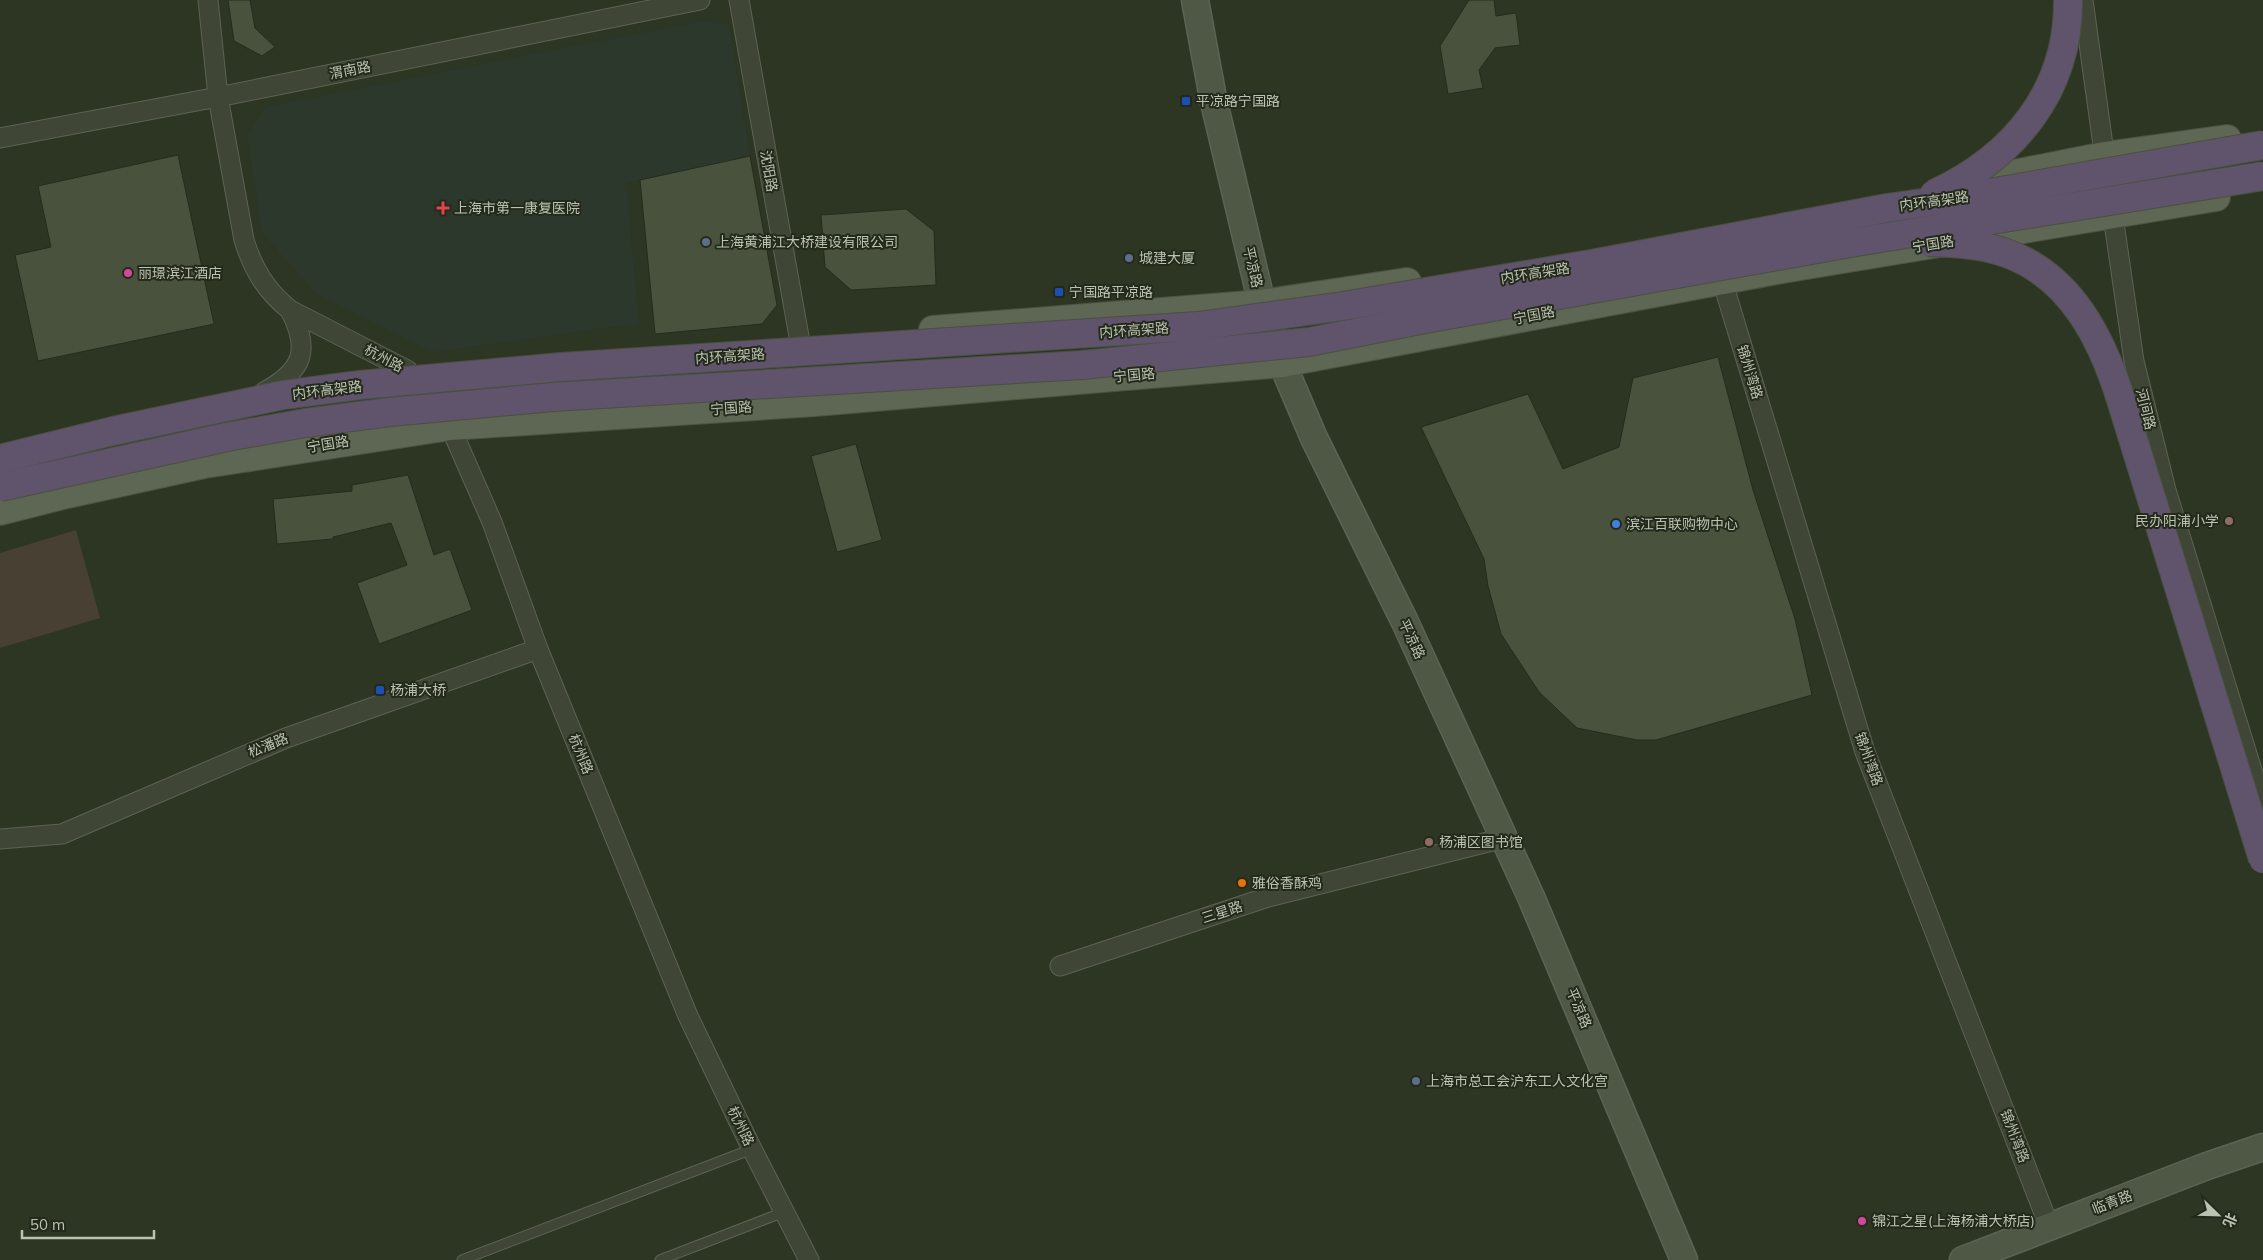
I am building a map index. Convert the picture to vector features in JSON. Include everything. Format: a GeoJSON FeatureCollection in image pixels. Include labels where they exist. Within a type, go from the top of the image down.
{"type":"FeatureCollection","features":[{"type":"Feature","properties":{"kind":"highway"},"geometry":{"type":"LineString","coordinates":[[1887,208],[1930,196],[1958,183],[1992,160],[2023,130],[2041,103],[2056,71],[2066,34],[2068,0]]}},
{"type":"Feature","properties":{"kind":"highway","name":"内环高架路"},"geometry":{"type":"LineString","coordinates":[[0,459],[283,395],[360,385],[562,367],[1208,325],[1343,306],[1591,264],[1887,208],[1978,195],[2263,145]]}},
{"type":"Feature","properties":{"kind":"highway","name":"内环高架路"},"geometry":{"type":"LineString","coordinates":[[0,487],[227,437],[305,423],[390,412],[553,397],[1082,365],[1310,342],[1425,319],[1856,242],[2263,176]]}},
{"type":"Feature","properties":{"kind":"highway"},"geometry":{"type":"LineString","coordinates":[[1856,242],[1939,242],[1975,245],[2006,253],[2034,265],[2054,281],[2093,328],[2108,359],[2263,859]]}},
{"type":"Feature","properties":{"kind":"main road","name":"平凉路"},"geometry":{"type":"LineString","coordinates":[[1195,0],[1214,98],[1262,304],[1282,362],[1314,438],[1404,622],[1504,838],[1614,1091],[1684,1260]]}},
{"type":"Feature","properties":{"kind":"main road"},"geometry":{"type":"LineString","coordinates":[[0,453],[264,392],[407,370],[800,342],[1262,304],[1692,237],[2105,156],[2263,133]]}},
{"type":"Feature","properties":{"kind":"main road","name":"宁国路"},"geometry":{"type":"LineString","coordinates":[[0,511],[67,494],[204,464],[450,426],[815,402],[1282,362],[1722,280],[2112,216],[2263,189]]}},
{"type":"Feature","properties":{"kind":"main road","name":"临青路"},"geometry":{"type":"LineString","coordinates":[[1963,1260],[2206,1166],[2263,1147]]}},
{"type":"Feature","properties":{"kind":"street","name":"杭州路"},"geometry":{"type":"LineString","coordinates":[[208,0],[218,97],[244,240],[251,262],[275,298],[290,310],[407,370],[450,426],[492,522],[538,649],[688,1016],[752,1149],[809,1260]]}},
{"type":"Feature","properties":{"kind":"street","name":"渭南路"},"geometry":{"type":"LineString","coordinates":[[0,138],[218,97],[700,0]]}},
{"type":"Feature","properties":{"kind":"street","name":"沈阳路"},"geometry":{"type":"LineString","coordinates":[[739,0],[800,342]]}},
{"type":"Feature","properties":{"kind":"street","name":"河间路"},"geometry":{"type":"LineString","coordinates":[[2083,0],[2112,216],[2134,361],[2164,481],[2263,806]]}},
{"type":"Feature","properties":{"kind":"street","name":"锦州湾路"},"geometry":{"type":"LineString","coordinates":[[1722,280],[1865,752],[2049,1226]]}},
{"type":"Feature","properties":{"kind":"street","name":"杭州路"},"geometry":{"type":"LineString","coordinates":[[264,392],[282,383],[294,369],[303,349],[300,329],[290,310]]}},
{"type":"Feature","properties":{"kind":"street","name":"松潘路"},"geometry":{"type":"LineString","coordinates":[[0,839],[62,834],[286,738],[538,649]]}},
{"type":"Feature","properties":{"kind":"street","name":"三星路"},"geometry":{"type":"LineString","coordinates":[[1060,966],[1268,897],[1504,838]]}},
{"type":"Feature","properties":{"kind":"lane"},"geometry":{"type":"LineString","coordinates":[[462,1260],[752,1149]]}},
{"type":"Feature","properties":{"kind":"lane"},"geometry":{"type":"LineString","coordinates":[[660,1260],[784,1212]]}},
{"type":"Feature","properties":{"kind":"shaded area","name":"上海市第一康复医院"},"geometry":{"type":"Polygon","coordinates":[[[702,21],[729,25],[750,156],[626,183],[639,323],[433,352],[317,294],[262,233],[247,135],[266,107],[702,21]]]}},
{"type":"Feature","properties":{"kind":"shaded area"},"geometry":{"type":"Polygon","coordinates":[[[76,530],[100,618],[0,648],[0,553],[76,530]]]}},
{"type":"Feature","properties":{"kind":"building"},"geometry":{"type":"Polygon","coordinates":[[[228,0],[250,0],[255,28],[275,47],[262,56],[234,41],[228,0]]]}},
{"type":"Feature","properties":{"kind":"building"},"geometry":{"type":"Polygon","coordinates":[[[1469,0],[1494,0],[1496,16],[1516,13],[1520,45],[1495,48],[1479,70],[1483,88],[1448,94],[1440,46],[1469,0]]]}},
{"type":"Feature","properties":{"kind":"building"},"geometry":{"type":"Polygon","coordinates":[[[178,155],[214,324],[38,361],[15,255],[51,247],[38,186],[178,155]]]}},
{"type":"Feature","properties":{"kind":"building","name":"上海黄浦江大桥建设有限公司"},"geometry":{"type":"Polygon","coordinates":[[[750,156],[777,305],[762,324],[655,334],[640,180],[750,156]]]}},
{"type":"Feature","properties":{"kind":"building"},"geometry":{"type":"Polygon","coordinates":[[[906,209],[934,231],[936,285],[851,290],[825,267],[821,215],[906,209]]]}},
{"type":"Feature","properties":{"kind":"building","name":"滨江百联购物中心"},"geometry":{"type":"Polygon","coordinates":[[[1718,357],[1753,490],[1795,619],[1812,695],[1656,740],[1637,740],[1577,728],[1539,692],[1501,634],[1488,586],[1484,559],[1421,427],[1528,394],[1563,469],[1619,447],[1633,378],[1718,357]]]}},
{"type":"Feature","properties":{"kind":"building"},"geometry":{"type":"Polygon","coordinates":[[[856,444],[882,540],[837,552],[811,456],[856,444]]]}},
{"type":"Feature","properties":{"kind":"building"},"geometry":{"type":"Polygon","coordinates":[[[408,475],[434,555],[450,549],[472,610],[379,644],[357,583],[407,565],[391,523],[333,537],[333,539],[277,544],[273,499],[352,491],[352,485],[408,475]]]}},
{"type":"Feature","properties":{"kind":"place","name":"平凉路宁国路"},"geometry":{"type":"Point","coordinates":[1186,101]}},
{"type":"Feature","properties":{"kind":"place","name":"上海市第一康复医院"},"geometry":{"type":"Point","coordinates":[443,208]}},
{"type":"Feature","properties":{"kind":"place","name":"上海黄浦江大桥建设有限公司"},"geometry":{"type":"Point","coordinates":[706,242]}},
{"type":"Feature","properties":{"kind":"place","name":"城建大厦"},"geometry":{"type":"Point","coordinates":[1129,258]}},
{"type":"Feature","properties":{"kind":"place","name":"丽璟滨江酒店"},"geometry":{"type":"Point","coordinates":[128,273]}},
{"type":"Feature","properties":{"kind":"place","name":"宁国路平凉路"},"geometry":{"type":"Point","coordinates":[1059,292]}},
{"type":"Feature","properties":{"kind":"place","name":"民办阳浦小学"},"geometry":{"type":"Point","coordinates":[2229,521]}},
{"type":"Feature","properties":{"kind":"place","name":"滨江百联购物中心"},"geometry":{"type":"Point","coordinates":[1616,524]}},
{"type":"Feature","properties":{"kind":"place","name":"杨浦大桥"},"geometry":{"type":"Point","coordinates":[380,690]}},
{"type":"Feature","properties":{"kind":"place","name":"杨浦区图书馆"},"geometry":{"type":"Point","coordinates":[1429,842]}},
{"type":"Feature","properties":{"kind":"place","name":"雅俗香酥鸡"},"geometry":{"type":"Point","coordinates":[1242,883]}},
{"type":"Feature","properties":{"kind":"place","name":"上海市总工会沪东工人文化宫"},"geometry":{"type":"Point","coordinates":[1416,1081]}},
{"type":"Feature","properties":{"kind":"place","name":"锦江之星(上海杨浦大桥店)"},"geometry":{"type":"Point","coordinates":[1862,1221]}}]}
